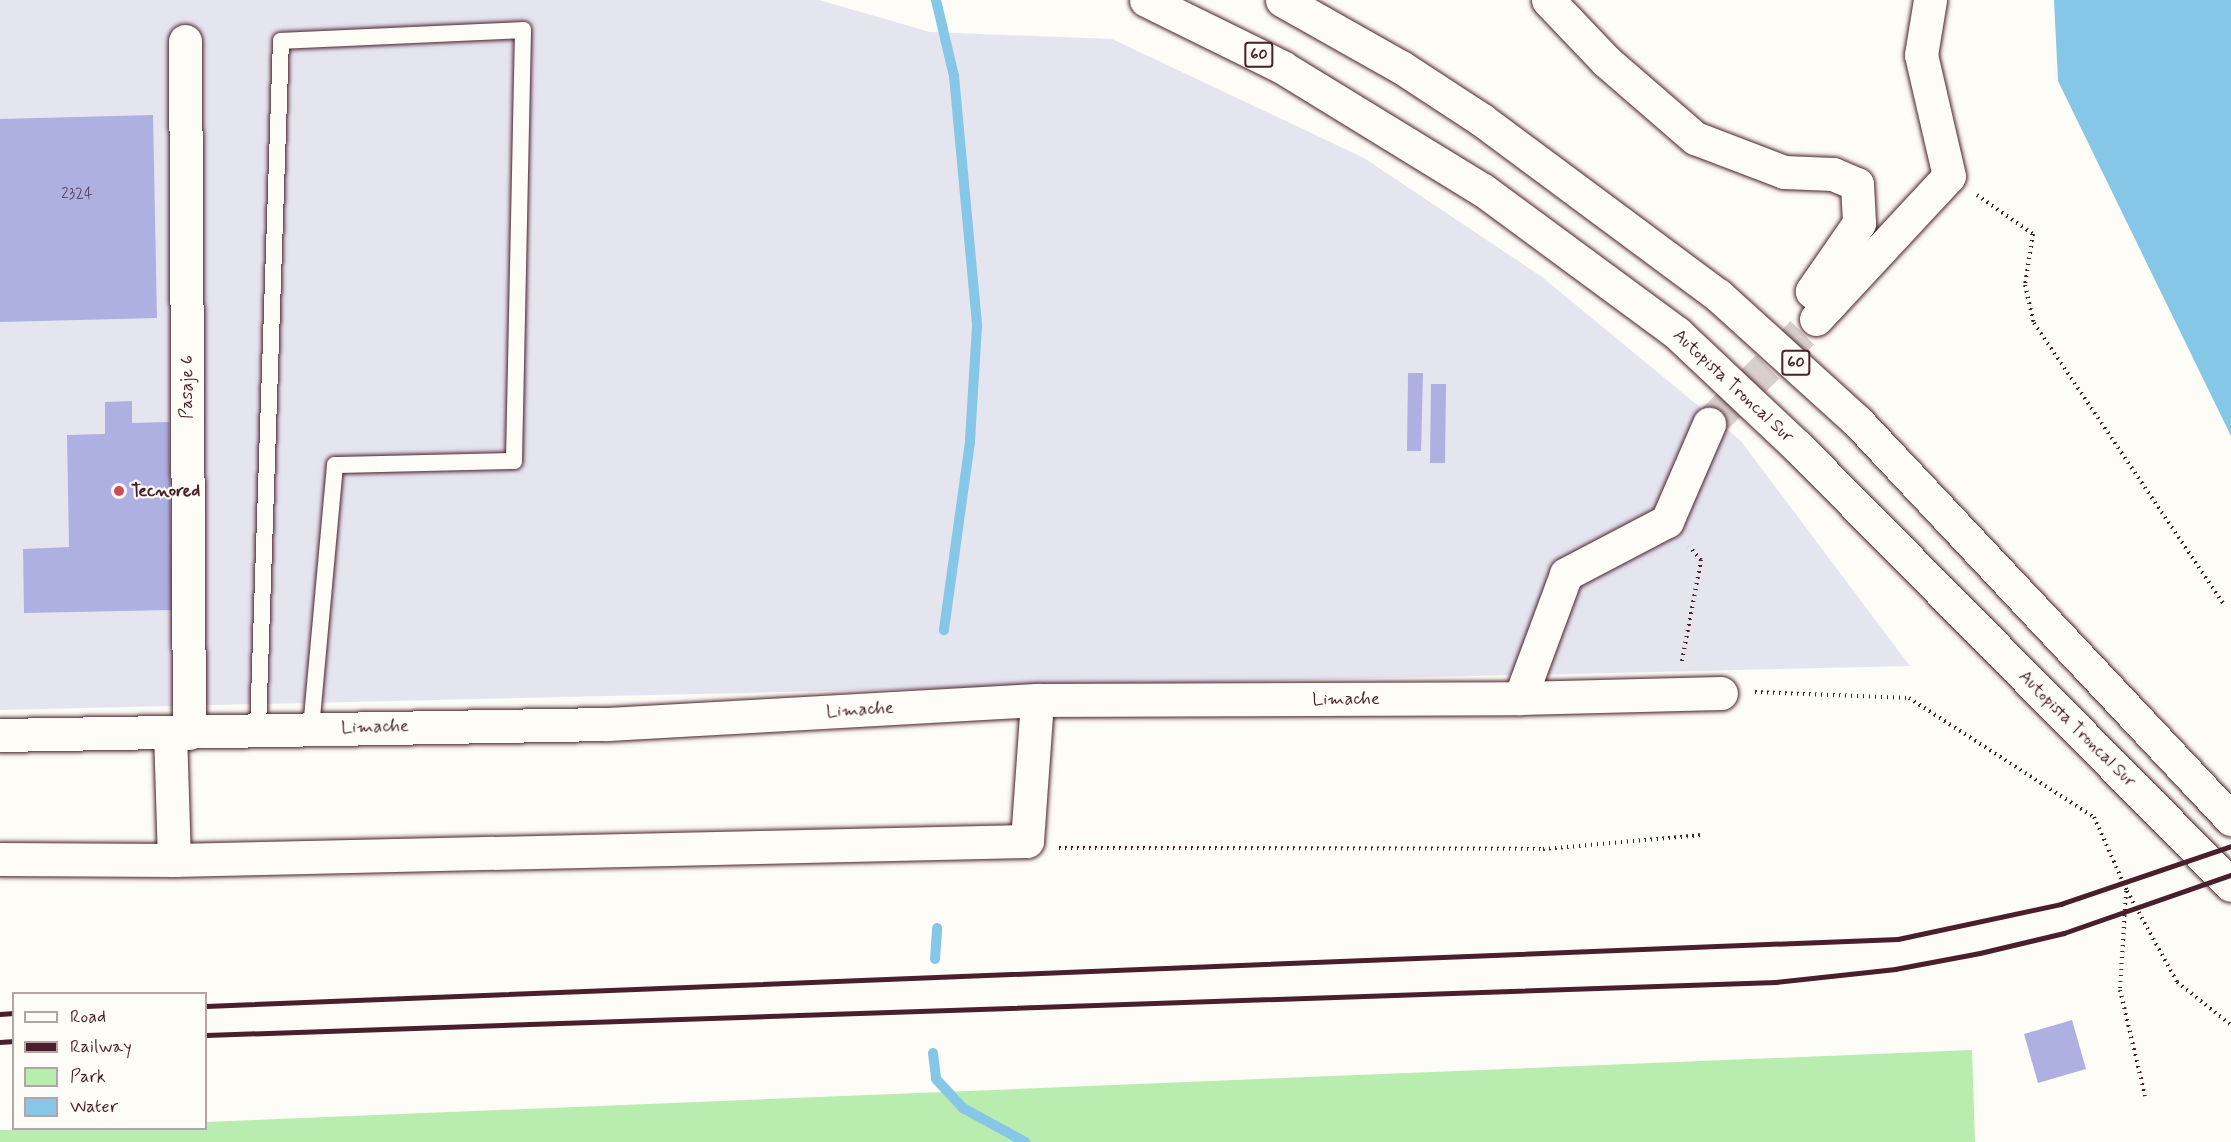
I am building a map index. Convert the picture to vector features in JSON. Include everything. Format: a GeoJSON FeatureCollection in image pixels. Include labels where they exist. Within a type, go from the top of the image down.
{"type":"FeatureCollection","features":[{"type":"Feature","properties":{"kind":"main road","name":"Autopista Troncal Sur"},"geometry":{"type":"LineString","coordinates":[[1146,0],[1282,67],[1474,184],[1677,333],[1797,446],[2231,885]]}},
{"type":"Feature","properties":{"kind":"main road","name":"60"},"geometry":{"type":"LineString","coordinates":[[1282,0],[1401,67],[1482,120],[1718,295],[1858,422],[2231,819]]}},
{"type":"Feature","properties":{"kind":"main road"},"geometry":{"type":"LineString","coordinates":[[1548,0],[1606,61],[1695,138],[1784,172],[1833,174],[1857,184],[1859,223],[1812,291],[1822,313],[1949,176],[1921,54],[1930,0]]}},
{"type":"Feature","properties":{"kind":"main road","name":"Pasaje 6"},"geometry":{"type":"LineString","coordinates":[[174,860],[180,733],[185,41]]}},
{"type":"Feature","properties":{"kind":"main road"},"geometry":{"type":"LineString","coordinates":[[1520,698],[1566,574],[1667,521],[1709,424]]}},
{"type":"Feature","properties":{"kind":"main road","name":"Limache"},"geometry":{"type":"LineString","coordinates":[[0,735],[607,724],[1037,700],[1520,698],[1721,693]]}},
{"type":"Feature","properties":{"kind":"main road"},"geometry":{"type":"LineString","coordinates":[[0,858],[174,860],[1027,841],[1037,700]]}},
{"type":"Feature","properties":{"kind":"lane"},"geometry":{"type":"LineString","coordinates":[[258,729],[281,41],[523,30],[514,461],[335,465],[311,728]]}},
{"type":"Feature","properties":{"kind":"path"},"geometry":{"type":"LineString","coordinates":[[1949,176],[2032,234],[2025,285],[2034,323],[2225,606]]}},
{"type":"Feature","properties":{"kind":"path"},"geometry":{"type":"LineString","coordinates":[[1667,521],[1701,560],[1676,694]]}},
{"type":"Feature","properties":{"kind":"path"},"geometry":{"type":"LineString","coordinates":[[1721,693],[1817,692],[1909,698],[2094,817],[2127,891],[2177,982],[2231,1025]]}},
{"type":"Feature","properties":{"kind":"path"},"geometry":{"type":"LineString","coordinates":[[1027,841],[1046,849],[1543,849],[1702,835]]}},
{"type":"Feature","properties":{"kind":"path"},"geometry":{"type":"LineString","coordinates":[[2127,891],[2120,990],[2145,1096]]}},
{"type":"Feature","properties":{"kind":"shaded area"},"geometry":{"type":"Polygon","coordinates":[[[0,0],[819,0],[930,32],[1112,39],[1364,158],[1542,277],[1741,441],[1910,666],[0,710],[0,0]]]}},
{"type":"Feature","properties":{"kind":"green space"},"geometry":{"type":"Polygon","coordinates":[[[1972,1050],[1975,1142],[0,1142],[0,1130],[207,1130],[207,1122],[1972,1050]]]}},
{"type":"Feature","properties":{"kind":"water"},"geometry":{"type":"Polygon","coordinates":[[[2054,0],[2231,0],[2231,436],[2058,81],[2054,0]]]}},
{"type":"Feature","properties":{"kind":"building"},"geometry":{"type":"Polygon","coordinates":[[[153,115],[157,318],[0,322],[0,119],[153,115]]]}},
{"type":"Feature","properties":{"kind":"building"},"geometry":{"type":"Polygon","coordinates":[[[1408,373],[1423,373],[1421,451],[1407,451],[1408,373]]]}},
{"type":"Feature","properties":{"kind":"building"},"geometry":{"type":"Polygon","coordinates":[[[1431,384],[1446,384],[1445,463],[1430,463],[1431,384]]]}},
{"type":"Feature","properties":{"kind":"building","name":"Tecnored"},"geometry":{"type":"Polygon","coordinates":[[[132,401],[132,423],[169,422],[172,610],[24,613],[23,549],[69,547],[67,435],[105,434],[105,402],[132,401]]]}},
{"type":"Feature","properties":{"kind":"building"},"geometry":{"type":"Polygon","coordinates":[[[2072,1020],[2086,1069],[2038,1083],[2024,1034],[2072,1020]]]}},
{"type":"Feature","properties":{"kind":"waterway"},"geometry":{"type":"LineString","coordinates":[[936,0],[954,76],[977,326],[970,442],[944,630]]}},
{"type":"Feature","properties":{"kind":"waterway"},"geometry":{"type":"LineString","coordinates":[[935,959],[937,928]]}},
{"type":"Feature","properties":{"kind":"waterway"},"geometry":{"type":"LineString","coordinates":[[933,1053],[936,1079],[963,1108],[1025,1142]]}},
{"type":"Feature","properties":{"kind":"tunnel"},"geometry":{"type":"LineString","coordinates":[[1709,424],[1816,319]]}},
{"type":"Feature","properties":{"kind":"railway"},"geometry":{"type":"LineString","coordinates":[[207,1006],[1898,939],[2061,904],[2231,846]]}},
{"type":"Feature","properties":{"kind":"railway"},"geometry":{"type":"LineString","coordinates":[[207,1035],[1776,982],[1895,969],[1980,953],[2064,933],[2231,875]]}},
{"type":"Feature","properties":{"kind":"railway"},"geometry":{"type":"LineString","coordinates":[[0,1014],[12,1013]]}},
{"type":"Feature","properties":{"kind":"railway"},"geometry":{"type":"LineString","coordinates":[[0,1042],[12,1041]]}},
{"type":"Feature","properties":{"kind":"place","name":"Tecnored"},"geometry":{"type":"Point","coordinates":[119,491]}}]}
